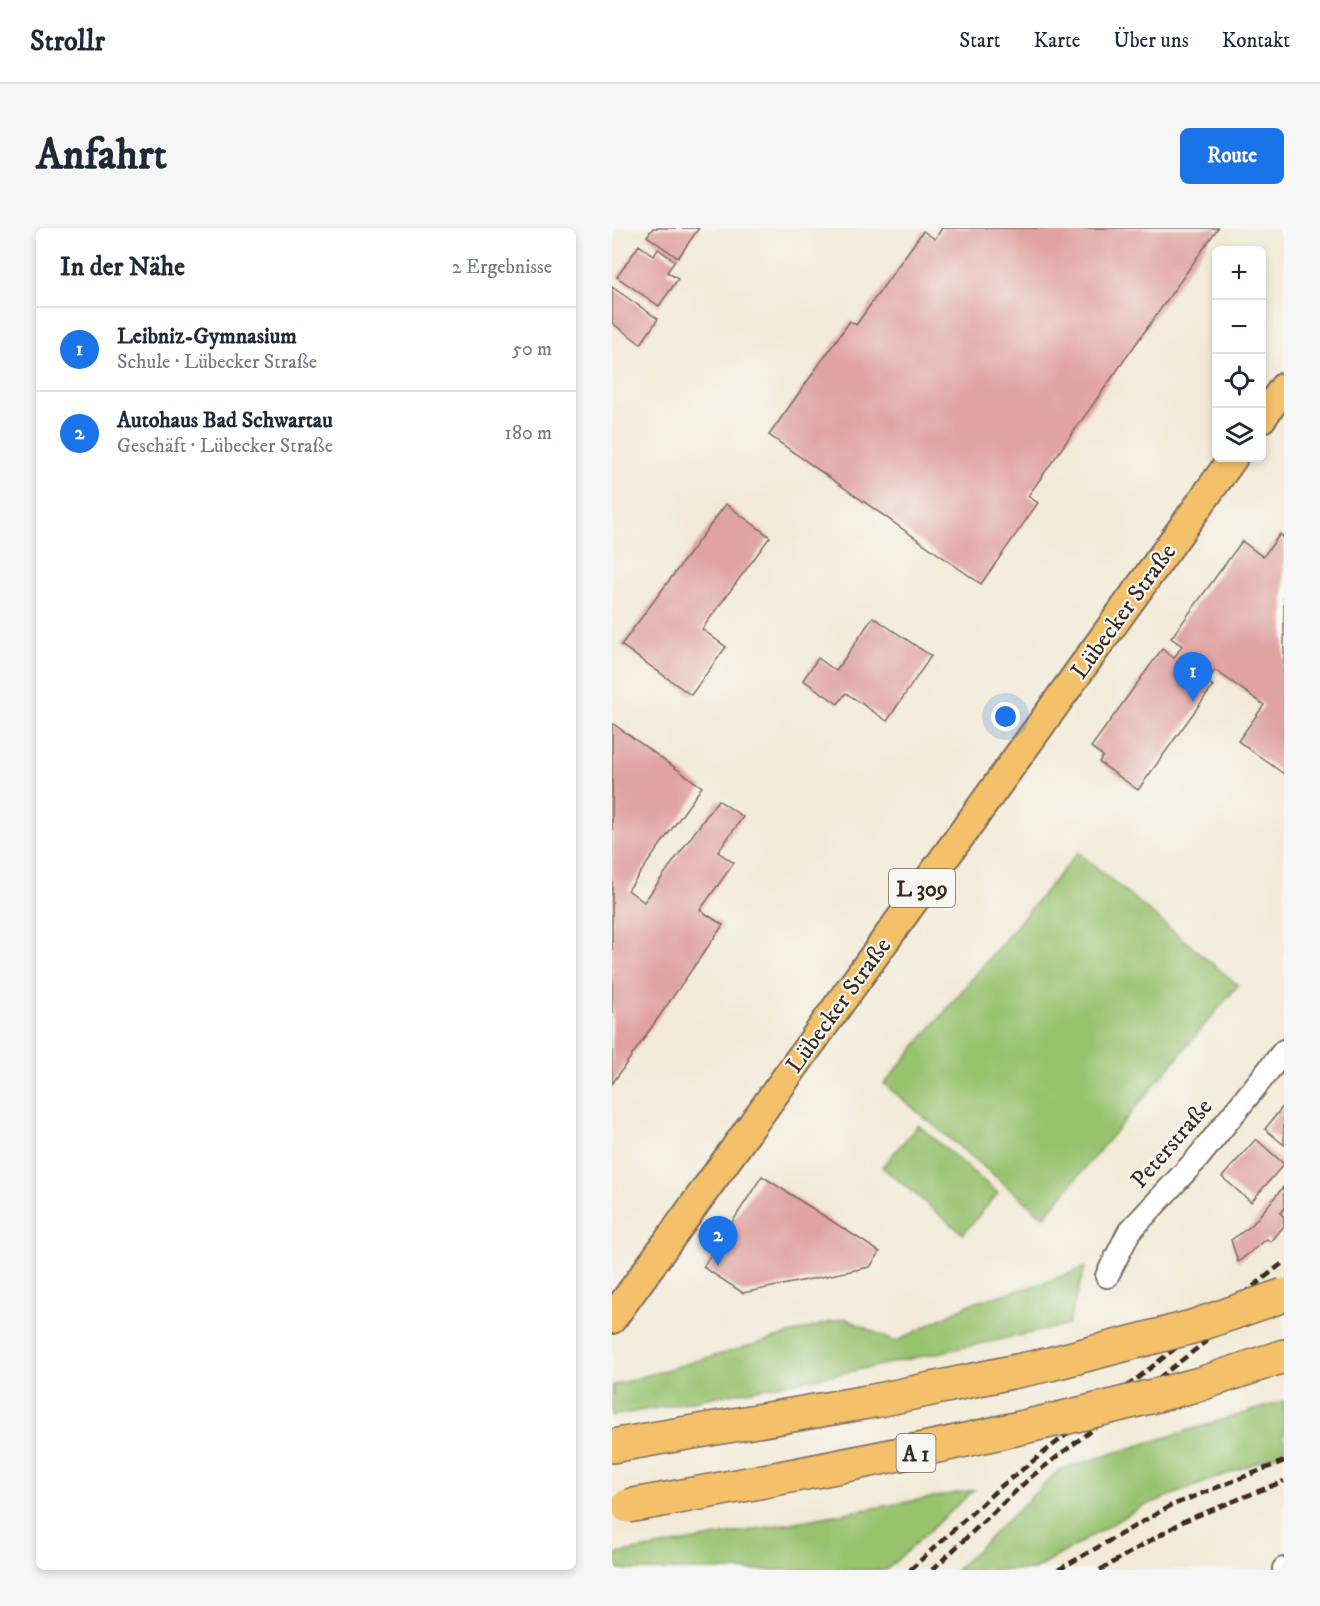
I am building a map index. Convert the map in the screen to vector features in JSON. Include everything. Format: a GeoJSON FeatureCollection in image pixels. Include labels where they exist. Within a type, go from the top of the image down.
{"type":"FeatureCollection","features":[{"type":"Feature","properties":{"kind":"highway"},"geometry":{"type":"LineString","coordinates":[[612,1446],[879,1400],[1050,1364],[1192,1327],[1284,1295]]}},
{"type":"Feature","properties":{"kind":"highway","name":"A 1"},"geometry":{"type":"LineString","coordinates":[[617,1510],[895,1457],[1068,1419],[1200,1384],[1284,1356]]}},
{"type":"Feature","properties":{"kind":"main road"},"geometry":{"type":"LineString","coordinates":[[1266,412],[1284,387]]}},
{"type":"Feature","properties":{"kind":"main road","name":"Lübecker Straße"},"geometry":{"type":"LineString","coordinates":[[612,1319],[1230,462]]}},
{"type":"Feature","properties":{"kind":"street","name":"Peterstraße"},"geometry":{"type":"LineString","coordinates":[[1107,1276],[1129,1232],[1197,1159],[1284,1051]]}},
{"type":"Feature","properties":{"kind":"green space"},"geometry":{"type":"Polygon","coordinates":[[[1078,852],[1238,985],[1044,1217],[884,1084],[1078,852]]]}},
{"type":"Feature","properties":{"kind":"green space"},"geometry":{"type":"Polygon","coordinates":[[[918,1125],[998,1193],[963,1234],[882,1167],[918,1125]]]}},
{"type":"Feature","properties":{"kind":"green space"},"geometry":{"type":"Polygon","coordinates":[[[1085,1267],[1068,1325],[858,1370],[612,1416],[613,1385],[845,1318],[895,1342],[972,1303],[1044,1283],[1085,1267]]]}},
{"type":"Feature","properties":{"kind":"green space"},"geometry":{"type":"Polygon","coordinates":[[[1284,1401],[1284,1452],[1141,1507],[1034,1570],[956,1570],[1059,1470],[1284,1401]]]}},
{"type":"Feature","properties":{"kind":"green space"},"geometry":{"type":"Polygon","coordinates":[[[974,1490],[886,1570],[612,1570],[612,1555],[974,1490]]]}},
{"type":"Feature","properties":{"kind":"building"},"geometry":{"type":"Polygon","coordinates":[[[653,228],[699,228],[678,258],[647,236],[653,228]]]}},
{"type":"Feature","properties":{"kind":"building"},"geometry":{"type":"Polygon","coordinates":[[[942,228],[1218,228],[1028,496],[1038,503],[981,584],[769,435],[850,321],[856,325],[923,231],[935,239],[942,228]]]}},
{"type":"Feature","properties":{"kind":"building"},"geometry":{"type":"Polygon","coordinates":[[[639,245],[654,256],[658,249],[675,261],[667,272],[678,279],[659,306],[617,277],[639,245]]]}},
{"type":"Feature","properties":{"kind":"building"},"geometry":{"type":"Polygon","coordinates":[[[612,287],[658,319],[641,344],[612,323],[612,287]]]}},
{"type":"Feature","properties":{"kind":"building"},"geometry":{"type":"Polygon","coordinates":[[[726,504],[770,537],[702,629],[726,647],[691,695],[621,645],[726,504]]]}},
{"type":"Feature","properties":{"kind":"building"},"geometry":{"type":"Polygon","coordinates":[[[1280,534],[1284,538],[1284,774],[1238,741],[1264,705],[1215,670],[1207,681],[1213,686],[1138,790],[1099,762],[1103,756],[1091,747],[1162,649],[1174,658],[1182,646],[1171,638],[1242,541],[1263,557],[1280,534]]]}},
{"type":"Feature","properties":{"kind":"building"},"geometry":{"type":"Polygon","coordinates":[[[873,617],[931,656],[887,721],[846,693],[838,704],[803,680],[818,658],[836,671],[873,617]]]}},
{"type":"Feature","properties":{"kind":"building"},"geometry":{"type":"Polygon","coordinates":[[[612,723],[702,787],[628,890],[644,902],[718,800],[743,817],[718,852],[734,863],[700,910],[723,925],[612,1084],[612,723]]]}},
{"type":"Feature","properties":{"kind":"building"},"geometry":{"type":"Polygon","coordinates":[[[1284,1105],[1284,1145],[1265,1129],[1284,1105]]]}},
{"type":"Feature","properties":{"kind":"building"},"geometry":{"type":"Polygon","coordinates":[[[1256,1139],[1284,1164],[1251,1202],[1222,1177],[1256,1139]]]}},
{"type":"Feature","properties":{"kind":"building"},"geometry":{"type":"Polygon","coordinates":[[[762,1176],[880,1252],[870,1267],[743,1293],[703,1267],[762,1176]]]}},
{"type":"Feature","properties":{"kind":"building"},"geometry":{"type":"Polygon","coordinates":[[[1284,1186],[1284,1209],[1280,1213],[1284,1217],[1284,1226],[1271,1242],[1267,1239],[1238,1262],[1231,1240],[1251,1226],[1284,1186]]]}},
{"type":"Feature","properties":{"kind":"railway"},"geometry":{"type":"LineString","coordinates":[[910,1570],[999,1488],[1284,1262]]}},
{"type":"Feature","properties":{"kind":"railway"},"geometry":{"type":"LineString","coordinates":[[932,1570],[1031,1477],[1284,1281]]}},
{"type":"Feature","properties":{"kind":"railway"},"geometry":{"type":"LineString","coordinates":[[1058,1570],[1170,1506],[1284,1461]]}},
{"type":"Feature","properties":{"kind":"railway"},"geometry":{"type":"LineString","coordinates":[[1100,1570],[1184,1521],[1284,1481]]}},
{"type":"Feature","properties":{"kind":"place","name":"Leibniz-Gymnasium"},"geometry":{"type":"Point","coordinates":[1193,702]}},
{"type":"Feature","properties":{"kind":"place","name":"Autohaus Bad Schwartau"},"geometry":{"type":"Point","coordinates":[718,1266]}}]}
